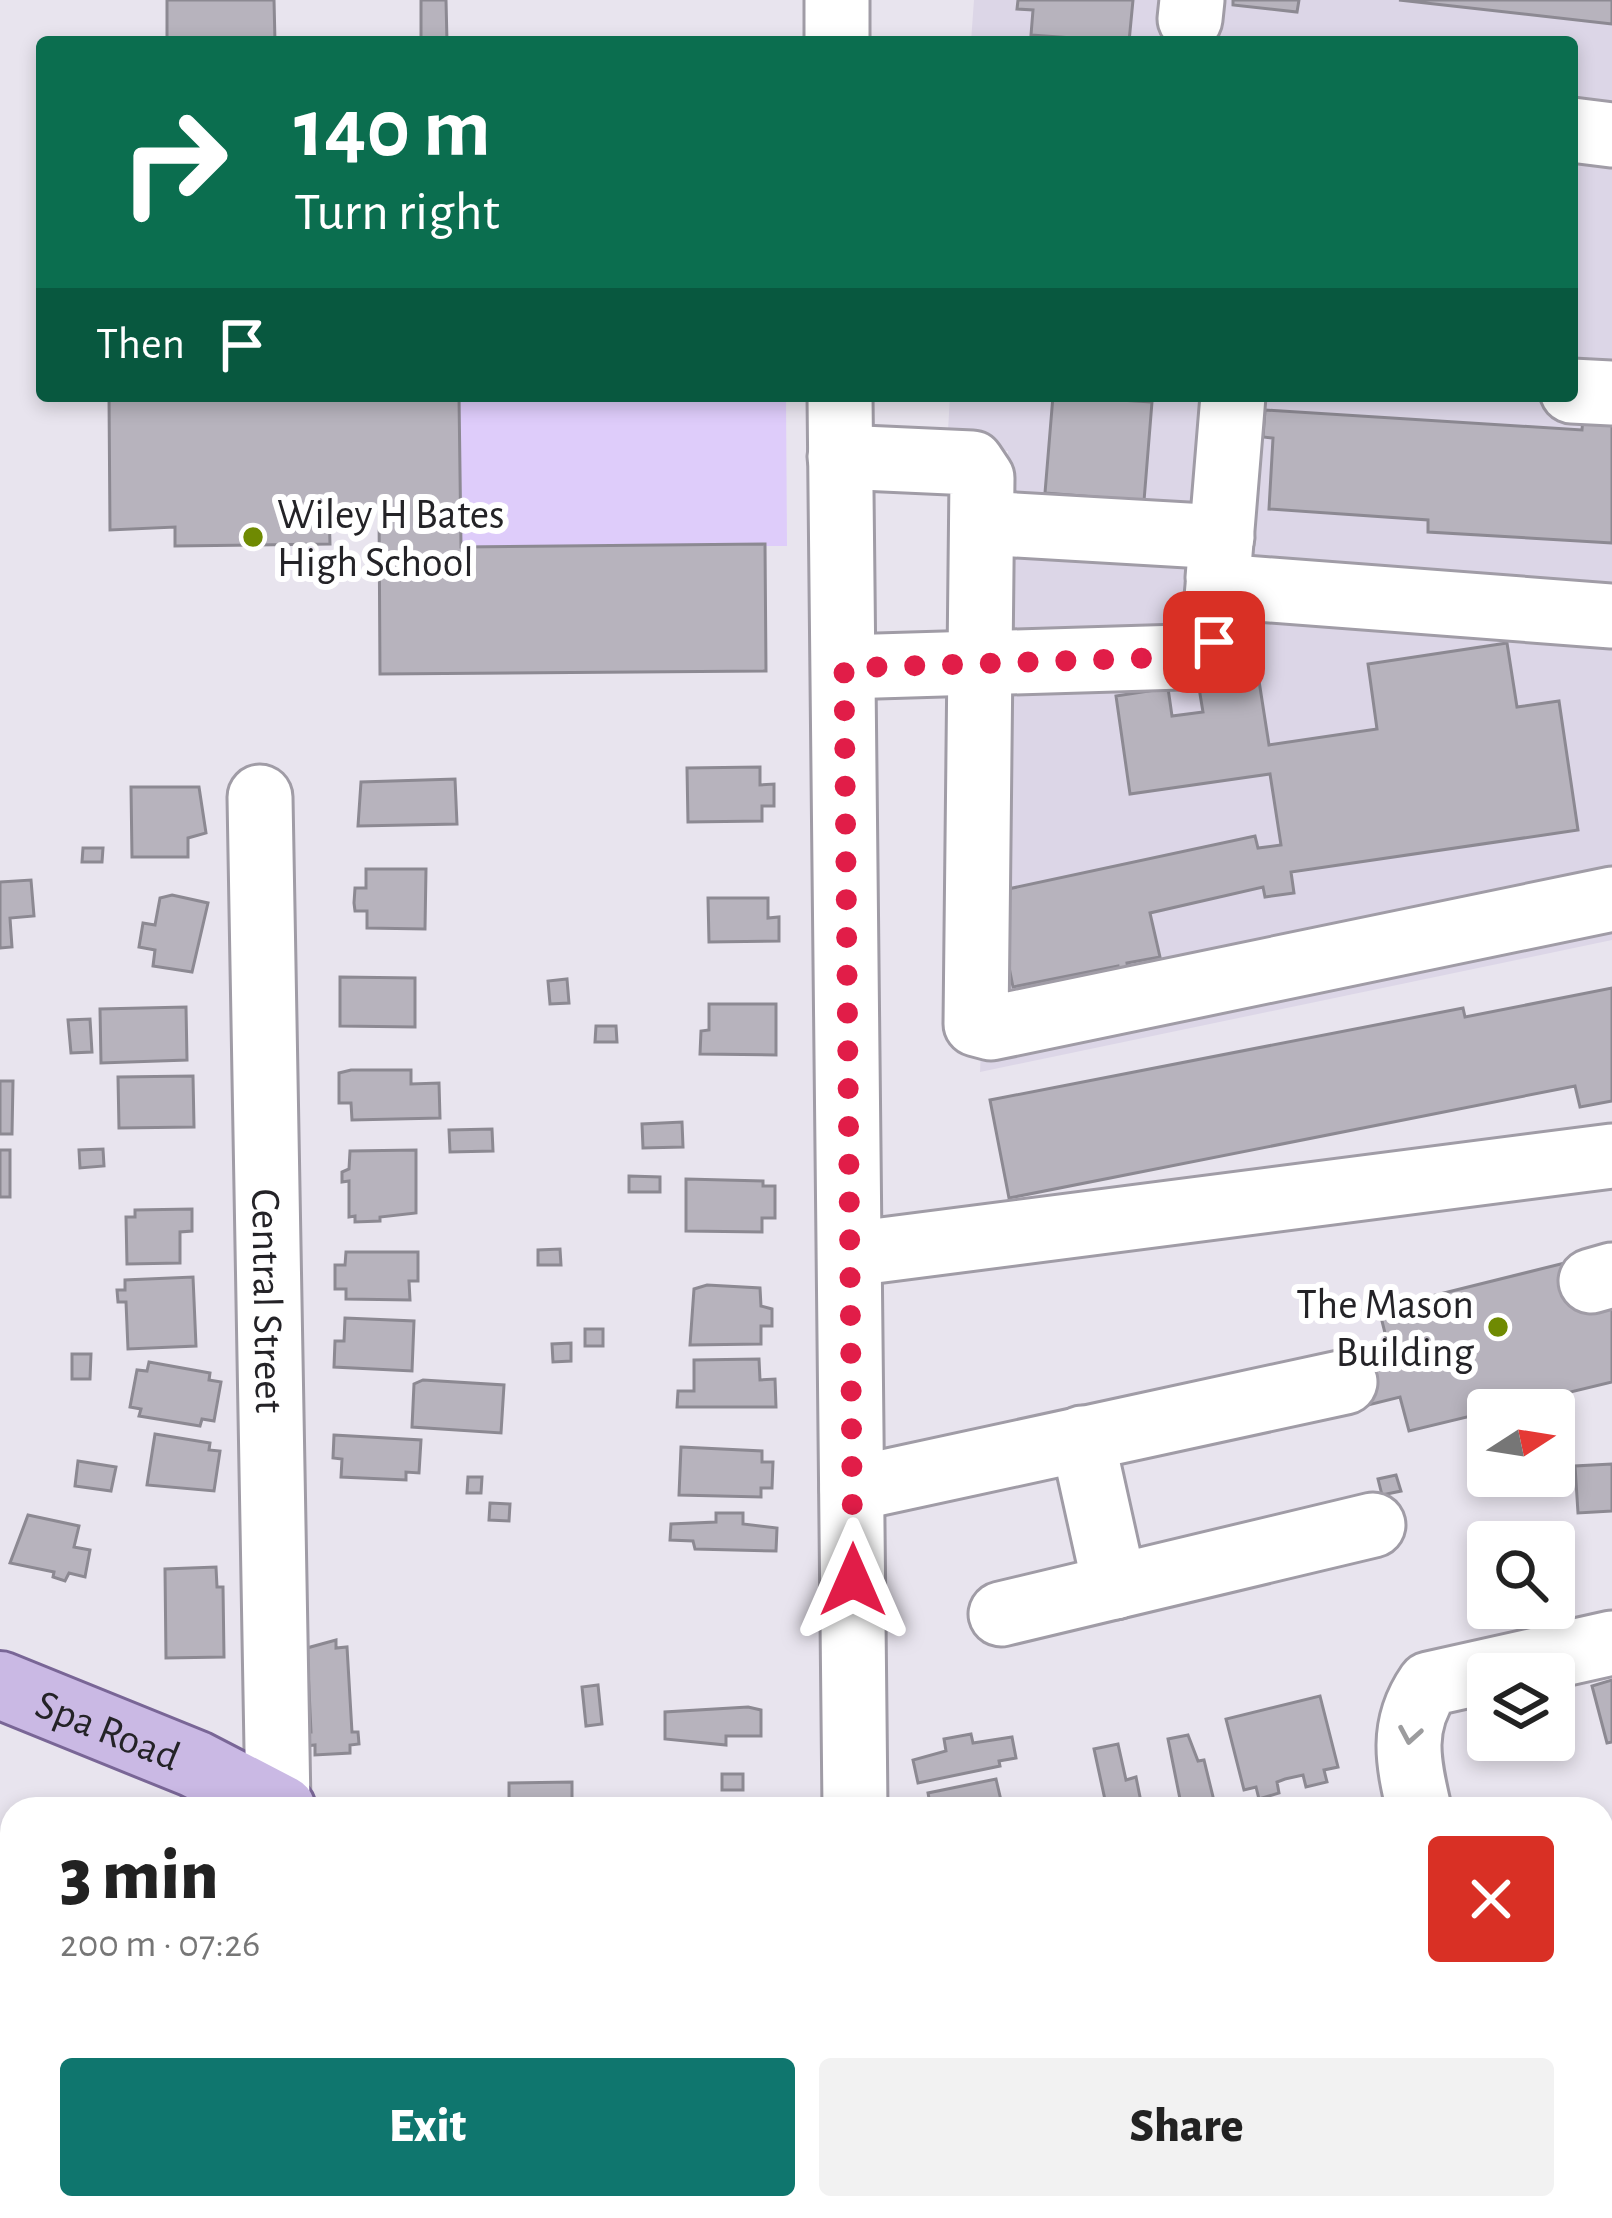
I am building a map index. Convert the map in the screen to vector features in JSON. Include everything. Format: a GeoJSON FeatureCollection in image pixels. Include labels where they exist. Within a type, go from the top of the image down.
{"type":"FeatureCollection","features":[{"type":"Feature","properties":{"kind":"main road","name":"Spa Road"},"geometry":{"type":"LineString","coordinates":[[0,1685],[195,1763],[261,1797]]}},
{"type":"Feature","properties":{"kind":"street"},"geometry":{"type":"LineString","coordinates":[[837,0],[837,36]]}},
{"type":"Feature","properties":{"kind":"street"},"geometry":{"type":"LineString","coordinates":[[1578,131],[1612,135]]}},
{"type":"Feature","properties":{"kind":"street"},"geometry":{"type":"LineString","coordinates":[[1578,391],[1612,393]]}},
{"type":"Feature","properties":{"kind":"street"},"geometry":{"type":"LineString","coordinates":[[840,402],[855,1797]]}},
{"type":"Feature","properties":{"kind":"street"},"geometry":{"type":"LineString","coordinates":[[844,668],[1181,657],[1214,642],[1233,402]]}},
{"type":"Feature","properties":{"kind":"street"},"geometry":{"type":"LineString","coordinates":[[841,457],[972,463],[982,478],[976,1024],[991,1028],[1612,898]]}},
{"type":"Feature","properties":{"kind":"street"},"geometry":{"type":"LineString","coordinates":[[982,523],[1220,562],[1612,616]]}},
{"type":"Feature","properties":{"kind":"street","name":"Central Street"},"geometry":{"type":"LineString","coordinates":[[260,797],[280,1797]]}},
{"type":"Feature","properties":{"kind":"street"},"geometry":{"type":"LineString","coordinates":[[850,1254],[1612,1156]]}},
{"type":"Feature","properties":{"kind":"street"},"geometry":{"type":"LineString","coordinates":[[853,1489],[1345,1382]]}},
{"type":"Feature","properties":{"kind":"street"},"geometry":{"type":"LineString","coordinates":[[1082,1438],[1115,1587]]}},
{"type":"Feature","properties":{"kind":"street"},"geometry":{"type":"LineString","coordinates":[[1000,1614],[1373,1525]]}},
{"type":"Feature","properties":{"kind":"street"},"geometry":{"type":"LineString","coordinates":[[1416,1797],[1405,1748],[1417,1702],[1429,1684],[1612,1643]]}},
{"type":"Feature","properties":{"kind":"shaded area"},"geometry":{"type":"Polygon","coordinates":[[[974,0],[1612,0],[1612,940],[980,1072],[1008,451],[947,448],[950,402],[1578,402],[1578,36],[971,36],[974,0]]]}},
{"type":"Feature","properties":{"kind":"shaded area"},"geometry":{"type":"Polygon","coordinates":[[[459,402],[786,402],[787,546],[461,547],[459,402]]]}},
{"type":"Feature","properties":{"kind":"building"},"geometry":{"type":"Polygon","coordinates":[[[167,0],[274,0],[275,36],[167,36],[167,0]]]}},
{"type":"Feature","properties":{"kind":"building"},"geometry":{"type":"Polygon","coordinates":[[[421,0],[446,0],[447,36],[421,36],[421,0]]]}},
{"type":"Feature","properties":{"kind":"building"},"geometry":{"type":"Polygon","coordinates":[[[1018,0],[1133,0],[1130,36],[1031,35],[1033,10],[1017,9],[1018,0]]]}},
{"type":"Feature","properties":{"kind":"building"},"geometry":{"type":"Polygon","coordinates":[[[1233,0],[1299,0],[1297,12],[1233,5],[1233,0]]]}},
{"type":"Feature","properties":{"kind":"building"},"geometry":{"type":"Polygon","coordinates":[[[1399,0],[1612,0],[1612,24],[1399,0]]]}},
{"type":"Feature","properties":{"kind":"building","name":"Wiley H Bates High School"},"geometry":{"type":"Polygon","coordinates":[[[109,402],[459,402],[461,547],[765,544],[766,671],[380,674],[379,508],[329,509],[330,544],[175,546],[175,527],[110,530],[109,402]]]}},
{"type":"Feature","properties":{"kind":"building"},"geometry":{"type":"Polygon","coordinates":[[[1053,402],[1152,402],[1144,501],[1045,493],[1053,402]]]}},
{"type":"Feature","properties":{"kind":"building"},"geometry":{"type":"Polygon","coordinates":[[[1265,410],[1582,430],[1583,417],[1612,419],[1612,543],[1428,532],[1428,520],[1269,509],[1273,438],[1263,437],[1265,410]]]}},
{"type":"Feature","properties":{"kind":"building"},"geometry":{"type":"Polygon","coordinates":[[[1507,643],[1517,707],[1559,701],[1578,830],[1291,872],[1294,893],[1265,897],[1263,887],[1150,913],[1160,957],[1127,963],[1129,976],[1120,977],[1118,966],[1013,987],[994,892],[1255,836],[1258,848],[1281,845],[1270,774],[1130,794],[1116,696],[1168,688],[1172,716],[1203,712],[1197,676],[1257,668],[1269,745],[1377,729],[1368,664],[1507,643]]]}},
{"type":"Feature","properties":{"kind":"building"},"geometry":{"type":"Polygon","coordinates":[[[760,767],[760,785],[774,784],[774,806],[762,806],[762,821],[688,822],[687,768],[760,767]]]}},
{"type":"Feature","properties":{"kind":"building"},"geometry":{"type":"Polygon","coordinates":[[[455,779],[457,824],[358,826],[361,782],[455,779]]]}},
{"type":"Feature","properties":{"kind":"building"},"geometry":{"type":"Polygon","coordinates":[[[131,787],[199,787],[206,833],[188,838],[188,857],[132,857],[131,787]]]}},
{"type":"Feature","properties":{"kind":"building"},"geometry":{"type":"Polygon","coordinates":[[[83,848],[103,848],[102,862],[82,862],[83,848]]]}},
{"type":"Feature","properties":{"kind":"building"},"geometry":{"type":"Polygon","coordinates":[[[366,869],[426,869],[425,929],[367,928],[367,911],[355,911],[354,903],[355,888],[366,888],[366,869]]]}},
{"type":"Feature","properties":{"kind":"building"},"geometry":{"type":"Polygon","coordinates":[[[31,880],[34,916],[10,918],[12,947],[0,948],[0,882],[31,880]]]}},
{"type":"Feature","properties":{"kind":"building"},"geometry":{"type":"Polygon","coordinates":[[[172,895],[208,903],[192,972],[153,966],[155,950],[139,947],[143,923],[155,925],[160,898],[172,895]]]}},
{"type":"Feature","properties":{"kind":"building"},"geometry":{"type":"Polygon","coordinates":[[[708,898],[768,898],[768,918],[779,917],[779,941],[709,942],[708,898]]]}},
{"type":"Feature","properties":{"kind":"building"},"geometry":{"type":"Polygon","coordinates":[[[340,977],[415,978],[415,1027],[340,1026],[340,977]]]}},
{"type":"Feature","properties":{"kind":"building"},"geometry":{"type":"Polygon","coordinates":[[[567,979],[569,1003],[550,1004],[548,981],[567,979]]]}},
{"type":"Feature","properties":{"kind":"building"},"geometry":{"type":"Polygon","coordinates":[[[1612,988],[1612,1101],[1580,1107],[1575,1086],[1009,1198],[990,1100],[1463,1008],[1465,1017],[1612,988]]]}},
{"type":"Feature","properties":{"kind":"building"},"geometry":{"type":"Polygon","coordinates":[[[709,1004],[776,1004],[776,1055],[700,1054],[701,1031],[709,1030],[709,1004]]]}},
{"type":"Feature","properties":{"kind":"building"},"geometry":{"type":"Polygon","coordinates":[[[186,1007],[187,1060],[101,1063],[100,1009],[186,1007]]]}},
{"type":"Feature","properties":{"kind":"building"},"geometry":{"type":"Polygon","coordinates":[[[90,1019],[92,1052],[71,1053],[68,1020],[90,1019]]]}},
{"type":"Feature","properties":{"kind":"building"},"geometry":{"type":"Polygon","coordinates":[[[596,1026],[616,1026],[617,1042],[595,1042],[596,1026]]]}},
{"type":"Feature","properties":{"kind":"building"},"geometry":{"type":"Polygon","coordinates":[[[411,1070],[411,1084],[439,1083],[440,1118],[352,1120],[351,1103],[339,1103],[339,1073],[411,1070]]]}},
{"type":"Feature","properties":{"kind":"building"},"geometry":{"type":"Polygon","coordinates":[[[193,1076],[194,1127],[119,1128],[118,1077],[193,1076]]]}},
{"type":"Feature","properties":{"kind":"building"},"geometry":{"type":"Polygon","coordinates":[[[0,1081],[13,1081],[12,1134],[0,1134],[0,1081]]]}},
{"type":"Feature","properties":{"kind":"building"},"geometry":{"type":"Polygon","coordinates":[[[682,1122],[683,1147],[643,1148],[642,1124],[682,1122]]]}},
{"type":"Feature","properties":{"kind":"building"},"geometry":{"type":"Polygon","coordinates":[[[492,1129],[493,1151],[450,1152],[449,1130],[492,1129]]]}},
{"type":"Feature","properties":{"kind":"building"},"geometry":{"type":"Polygon","coordinates":[[[103,1149],[104,1166],[80,1168],[79,1150],[103,1149]]]}},
{"type":"Feature","properties":{"kind":"building"},"geometry":{"type":"Polygon","coordinates":[[[0,1150],[10,1150],[10,1197],[0,1197],[0,1150]]]}},
{"type":"Feature","properties":{"kind":"building"},"geometry":{"type":"Polygon","coordinates":[[[416,1150],[416,1213],[380,1217],[380,1221],[355,1222],[355,1216],[349,1217],[349,1181],[342,1182],[342,1172],[349,1169],[350,1151],[416,1150]]]}},
{"type":"Feature","properties":{"kind":"building"},"geometry":{"type":"Polygon","coordinates":[[[629,1176],[660,1177],[660,1192],[629,1192],[629,1176]]]}},
{"type":"Feature","properties":{"kind":"building"},"geometry":{"type":"Polygon","coordinates":[[[686,1179],[763,1181],[763,1186],[775,1186],[775,1218],[762,1218],[762,1232],[686,1231],[686,1179]]]}},
{"type":"Feature","properties":{"kind":"building"},"geometry":{"type":"Polygon","coordinates":[[[192,1209],[192,1231],[180,1232],[180,1263],[127,1264],[126,1217],[135,1217],[135,1210],[192,1209]]]}},
{"type":"Feature","properties":{"kind":"building"},"geometry":{"type":"Polygon","coordinates":[[[560,1249],[561,1265],[538,1265],[538,1250],[560,1249]]]}},
{"type":"Feature","properties":{"kind":"building"},"geometry":{"type":"Polygon","coordinates":[[[346,1252],[418,1252],[418,1281],[409,1281],[410,1300],[346,1299],[346,1289],[335,1289],[335,1265],[345,1265],[346,1252]]]}},
{"type":"Feature","properties":{"kind":"building","name":"The Mason Building"},"geometry":{"type":"Polygon","coordinates":[[[1585,1258],[1612,1303],[1612,1382],[1575,1391],[1467,1389],[1467,1417],[1409,1431],[1400,1397],[1352,1409],[1339,1357],[1388,1345],[1379,1309],[1585,1258]]]}},
{"type":"Feature","properties":{"kind":"building"},"geometry":{"type":"Polygon","coordinates":[[[193,1277],[196,1346],[128,1349],[126,1302],[118,1302],[117,1290],[125,1290],[125,1280],[193,1277]]]}},
{"type":"Feature","properties":{"kind":"building"},"geometry":{"type":"Polygon","coordinates":[[[707,1285],[760,1288],[761,1306],[772,1309],[772,1326],[761,1326],[761,1344],[690,1345],[694,1289],[707,1285]]]}},
{"type":"Feature","properties":{"kind":"building"},"geometry":{"type":"Polygon","coordinates":[[[345,1318],[414,1321],[412,1371],[334,1367],[335,1341],[344,1341],[345,1318]]]}},
{"type":"Feature","properties":{"kind":"building"},"geometry":{"type":"Polygon","coordinates":[[[585,1329],[603,1329],[603,1346],[585,1346],[585,1329]]]}},
{"type":"Feature","properties":{"kind":"building"},"geometry":{"type":"Polygon","coordinates":[[[571,1343],[571,1361],[553,1362],[552,1344],[571,1343]]]}},
{"type":"Feature","properties":{"kind":"building"},"geometry":{"type":"Polygon","coordinates":[[[72,1354],[91,1354],[90,1379],[72,1379],[72,1354]]]}},
{"type":"Feature","properties":{"kind":"building"},"geometry":{"type":"Polygon","coordinates":[[[759,1359],[760,1380],[775,1379],[776,1407],[677,1407],[678,1391],[694,1391],[694,1360],[759,1359]]]}},
{"type":"Feature","properties":{"kind":"building"},"geometry":{"type":"Polygon","coordinates":[[[149,1362],[210,1373],[209,1380],[221,1382],[214,1421],[202,1419],[200,1426],[139,1416],[141,1409],[130,1407],[137,1370],[147,1371],[149,1362]]]}},
{"type":"Feature","properties":{"kind":"building"},"geometry":{"type":"Polygon","coordinates":[[[423,1380],[504,1385],[501,1433],[412,1427],[414,1384],[423,1380]]]}},
{"type":"Feature","properties":{"kind":"building"},"geometry":{"type":"Polygon","coordinates":[[[155,1434],[210,1443],[209,1450],[220,1451],[214,1491],[147,1485],[155,1434]]]}},
{"type":"Feature","properties":{"kind":"building"},"geometry":{"type":"Polygon","coordinates":[[[334,1435],[421,1440],[419,1473],[406,1472],[406,1480],[341,1477],[342,1459],[333,1458],[334,1435]]]}},
{"type":"Feature","properties":{"kind":"building"},"geometry":{"type":"Polygon","coordinates":[[[681,1447],[762,1451],[762,1462],[773,1462],[772,1488],[761,1488],[761,1497],[679,1495],[681,1447]]]}},
{"type":"Feature","properties":{"kind":"building"},"geometry":{"type":"Polygon","coordinates":[[[78,1461],[116,1467],[111,1491],[75,1486],[78,1461]]]}},
{"type":"Feature","properties":{"kind":"building"},"geometry":{"type":"Polygon","coordinates":[[[1612,1464],[1612,1511],[1578,1513],[1575,1466],[1612,1464]]]}},
{"type":"Feature","properties":{"kind":"building"},"geometry":{"type":"Polygon","coordinates":[[[1396,1475],[1401,1491],[1382,1495],[1378,1479],[1396,1475]]]}},
{"type":"Feature","properties":{"kind":"building"},"geometry":{"type":"Polygon","coordinates":[[[468,1477],[482,1477],[481,1493],[467,1493],[468,1477]]]}},
{"type":"Feature","properties":{"kind":"building"},"geometry":{"type":"Polygon","coordinates":[[[490,1503],[510,1504],[509,1521],[489,1520],[490,1503]]]}},
{"type":"Feature","properties":{"kind":"building"},"geometry":{"type":"Polygon","coordinates":[[[716,1513],[743,1513],[743,1524],[777,1528],[776,1551],[695,1549],[693,1541],[670,1540],[671,1524],[716,1522],[716,1513]]]}},
{"type":"Feature","properties":{"kind":"building"},"geometry":{"type":"Polygon","coordinates":[[[28,1515],[79,1526],[74,1547],[90,1550],[85,1577],[69,1573],[65,1581],[53,1577],[54,1572],[10,1563],[28,1515]]]}},
{"type":"Feature","properties":{"kind":"building"},"geometry":{"type":"Polygon","coordinates":[[[216,1567],[217,1587],[223,1587],[224,1657],[166,1658],[165,1569],[216,1567]]]}},
{"type":"Feature","properties":{"kind":"building"},"geometry":{"type":"Polygon","coordinates":[[[336,1640],[336,1648],[347,1647],[352,1732],[358,1732],[359,1744],[350,1745],[350,1753],[315,1755],[315,1745],[305,1746],[304,1732],[311,1732],[307,1648],[336,1640]]]}},
{"type":"Feature","properties":{"kind":"building"},"geometry":{"type":"Polygon","coordinates":[[[1612,1680],[1612,1742],[1607,1743],[1592,1686],[1612,1680]]]}},
{"type":"Feature","properties":{"kind":"building"},"geometry":{"type":"Polygon","coordinates":[[[598,1685],[602,1724],[586,1726],[582,1687],[598,1685]]]}},
{"type":"Feature","properties":{"kind":"building"},"geometry":{"type":"Polygon","coordinates":[[[1320,1696],[1338,1767],[1324,1770],[1327,1782],[1306,1787],[1303,1775],[1277,1782],[1279,1793],[1258,1797],[1256,1787],[1244,1790],[1226,1719],[1320,1696]]]}},
{"type":"Feature","properties":{"kind":"building"},"geometry":{"type":"Polygon","coordinates":[[[761,1710],[761,1736],[726,1736],[726,1745],[665,1739],[665,1712],[761,1710]]]}},
{"type":"Feature","properties":{"kind":"building"},"geometry":{"type":"Polygon","coordinates":[[[971,1734],[973,1743],[1012,1737],[1016,1758],[999,1761],[1000,1766],[918,1783],[913,1760],[946,1751],[944,1739],[971,1734]]]}},
{"type":"Feature","properties":{"kind":"building"},"geometry":{"type":"Polygon","coordinates":[[[1188,1735],[1198,1761],[1204,1760],[1213,1797],[1180,1797],[1168,1739],[1188,1735]]]}},
{"type":"Feature","properties":{"kind":"building"},"geometry":{"type":"Polygon","coordinates":[[[1118,1744],[1126,1780],[1136,1777],[1140,1797],[1104,1797],[1094,1749],[1118,1744]]]}},
{"type":"Feature","properties":{"kind":"building"},"geometry":{"type":"Polygon","coordinates":[[[722,1774],[743,1774],[743,1790],[722,1790],[722,1774]]]}},
{"type":"Feature","properties":{"kind":"building"},"geometry":{"type":"Polygon","coordinates":[[[996,1779],[1000,1797],[929,1797],[928,1793],[996,1779]]]}},
{"type":"Feature","properties":{"kind":"building"},"geometry":{"type":"Polygon","coordinates":[[[572,1782],[572,1797],[509,1797],[509,1783],[572,1782]]]}},
{"type":"Feature","properties":{"kind":"place","name":"Wiley H Bates High School"},"geometry":{"type":"Point","coordinates":[253,537]}},
{"type":"Feature","properties":{"kind":"place","name":"The Mason Building"},"geometry":{"type":"Point","coordinates":[1498,1327]}},
{"type":"Feature","properties":{"kind":"route"},"geometry":{"type":"LineString","coordinates":[[853,1580],[844,668],[1181,657],[1214,642]]}}]}
